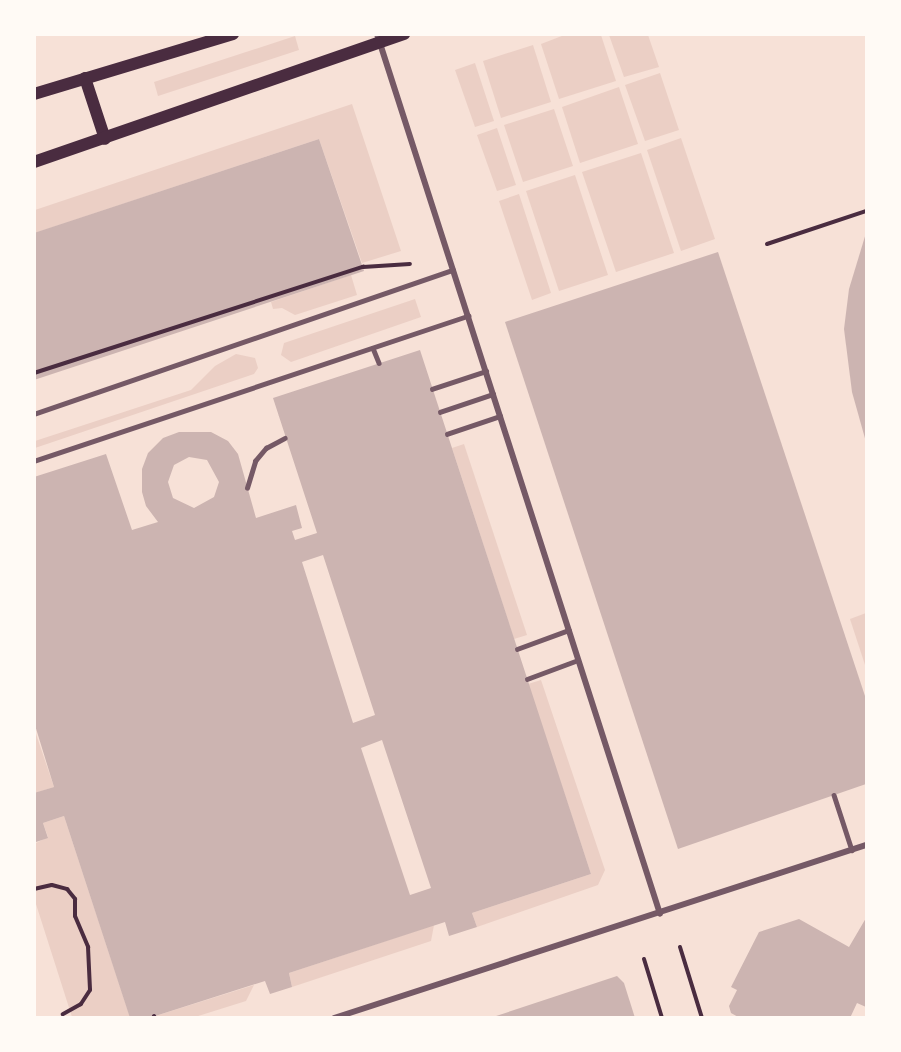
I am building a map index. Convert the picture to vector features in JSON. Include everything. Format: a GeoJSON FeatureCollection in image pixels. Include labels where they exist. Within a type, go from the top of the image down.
{"type":"FeatureCollection","features":[{"type":"Feature","properties":{"kind":"main road"},"geometry":{"type":"LineString","coordinates":[[34,94],[233,34]]}},
{"type":"Feature","properties":{"kind":"main road"},"geometry":{"type":"LineString","coordinates":[[34,162],[105,140],[379,38],[404,34]]}},
{"type":"Feature","properties":{"kind":"main road"},"geometry":{"type":"LineString","coordinates":[[85,78],[105,140]]}},
{"type":"Feature","properties":{"kind":"street"},"geometry":{"type":"LineString","coordinates":[[379,38],[660,914]]}},
{"type":"Feature","properties":{"kind":"street"},"geometry":{"type":"LineString","coordinates":[[334,1017],[660,914],[867,845]]}},
{"type":"Feature","properties":{"kind":"lane"},"geometry":{"type":"LineString","coordinates":[[34,414],[453,270]]}},
{"type":"Feature","properties":{"kind":"lane"},"geometry":{"type":"LineString","coordinates":[[34,461],[468,316]]}},
{"type":"Feature","properties":{"kind":"lane"},"geometry":{"type":"LineString","coordinates":[[373,348],[379,363]]}},
{"type":"Feature","properties":{"kind":"lane"},"geometry":{"type":"LineString","coordinates":[[432,389],[486,371]]}},
{"type":"Feature","properties":{"kind":"lane"},"geometry":{"type":"LineString","coordinates":[[440,412],[493,394]]}},
{"type":"Feature","properties":{"kind":"lane"},"geometry":{"type":"LineString","coordinates":[[447,434],[500,416]]}},
{"type":"Feature","properties":{"kind":"lane"},"geometry":{"type":"LineString","coordinates":[[247,488],[255,461],[266,448],[285,438]]}},
{"type":"Feature","properties":{"kind":"lane"},"geometry":{"type":"LineString","coordinates":[[517,649],[568,630]]}},
{"type":"Feature","properties":{"kind":"lane"},"geometry":{"type":"LineString","coordinates":[[527,679],[578,660]]}},
{"type":"Feature","properties":{"kind":"lane"},"geometry":{"type":"LineString","coordinates":[[834,795],[852,850]]}},
{"type":"Feature","properties":{"kind":"path"},"geometry":{"type":"LineString","coordinates":[[767,244],[867,211]]}},
{"type":"Feature","properties":{"kind":"path"},"geometry":{"type":"LineString","coordinates":[[34,373],[363,267],[410,264]]}},
{"type":"Feature","properties":{"kind":"path"},"geometry":{"type":"LineString","coordinates":[[34,889],[52,885],[67,889],[75,899],[75,916],[88,946],[90,990],[81,1004],[63,1014]]}},
{"type":"Feature","properties":{"kind":"path"},"geometry":{"type":"LineString","coordinates":[[680,947],[702,1017]]}},
{"type":"Feature","properties":{"kind":"path"},"geometry":{"type":"LineString","coordinates":[[644,959],[662,1017]]}},
{"type":"Feature","properties":{"kind":"shaded area"},"geometry":{"type":"Polygon","coordinates":[[[567,34],[601,35],[616,81],[559,99],[541,44],[567,34]]]}},
{"type":"Feature","properties":{"kind":"shaded area"},"geometry":{"type":"Polygon","coordinates":[[[609,35],[648,35],[659,67],[624,77],[609,35]]]}},
{"type":"Feature","properties":{"kind":"shaded area"},"geometry":{"type":"Polygon","coordinates":[[[295,36],[299,50],[158,96],[154,82],[295,36]]]}},
{"type":"Feature","properties":{"kind":"shaded area"},"geometry":{"type":"Polygon","coordinates":[[[533,45],[551,102],[501,118],[483,61],[533,45]]]}},
{"type":"Feature","properties":{"kind":"shaded area"},"geometry":{"type":"Polygon","coordinates":[[[475,63],[494,121],[475,127],[455,70],[475,63]]]}},
{"type":"Feature","properties":{"kind":"shaded area"},"geometry":{"type":"Polygon","coordinates":[[[660,73],[679,130],[645,141],[625,85],[660,73]]]}},
{"type":"Feature","properties":{"kind":"shaded area"},"geometry":{"type":"Polygon","coordinates":[[[619,87],[638,144],[580,163],[562,107],[619,87]]]}},
{"type":"Feature","properties":{"kind":"shaded area"},"geometry":{"type":"Polygon","coordinates":[[[352,104],[401,251],[362,263],[319,139],[35,233],[35,210],[352,104]]]}},
{"type":"Feature","properties":{"kind":"shaded area"},"geometry":{"type":"Polygon","coordinates":[[[554,109],[573,166],[523,182],[504,125],[554,109]]]}},
{"type":"Feature","properties":{"kind":"shaded area"},"geometry":{"type":"Polygon","coordinates":[[[497,128],[516,185],[497,191],[477,135],[497,128]]]}},
{"type":"Feature","properties":{"kind":"shaded area"},"geometry":{"type":"Polygon","coordinates":[[[681,138],[715,239],[681,251],[647,150],[681,138]]]}},
{"type":"Feature","properties":{"kind":"shaded area"},"geometry":{"type":"Polygon","coordinates":[[[641,153],[674,253],[616,272],[582,172],[641,153]]]}},
{"type":"Feature","properties":{"kind":"shaded area"},"geometry":{"type":"Polygon","coordinates":[[[575,175],[608,275],[559,291],[526,191],[575,175]]]}},
{"type":"Feature","properties":{"kind":"shaded area"},"geometry":{"type":"Polygon","coordinates":[[[519,194],[551,293],[532,300],[499,201],[519,194]]]}},
{"type":"Feature","properties":{"kind":"shaded area"},"geometry":{"type":"Polygon","coordinates":[[[351,275],[357,295],[295,315],[282,308],[273,309],[271,302],[351,275]]]}},
{"type":"Feature","properties":{"kind":"shaded area"},"geometry":{"type":"Polygon","coordinates":[[[415,299],[421,317],[291,362],[281,355],[284,343],[415,299]]]}},
{"type":"Feature","properties":{"kind":"shaded area"},"geometry":{"type":"Polygon","coordinates":[[[236,354],[255,358],[258,368],[254,374],[35,448],[35,441],[191,390],[215,366],[236,354]]]}},
{"type":"Feature","properties":{"kind":"shaded area"},"geometry":{"type":"Polygon","coordinates":[[[464,444],[527,635],[514,639],[452,448],[464,444]]]}},
{"type":"Feature","properties":{"kind":"shaded area"},"geometry":{"type":"Polygon","coordinates":[[[866,613],[866,668],[850,619],[866,613]]]}},
{"type":"Feature","properties":{"kind":"shaded area"},"geometry":{"type":"Polygon","coordinates":[[[541,680],[605,870],[598,885],[477,927],[472,913],[591,874],[528,684],[541,680]]]}},
{"type":"Feature","properties":{"kind":"shaded area"},"geometry":{"type":"Polygon","coordinates":[[[34,728],[54,787],[35,793],[34,728]]]}},
{"type":"Feature","properties":{"kind":"shaded area"},"geometry":{"type":"Polygon","coordinates":[[[64,816],[130,1017],[72,1017],[35,901],[34,844],[48,837],[43,823],[64,816]]]}},
{"type":"Feature","properties":{"kind":"shaded area"},"geometry":{"type":"Polygon","coordinates":[[[434,925],[431,941],[292,987],[289,973],[434,925]]]}},
{"type":"Feature","properties":{"kind":"shaded area"},"geometry":{"type":"Polygon","coordinates":[[[254,985],[246,1001],[195,1017],[149,1018],[254,985]]]}},
{"type":"Feature","properties":{"kind":"building"},"geometry":{"type":"Polygon","coordinates":[[[319,139],[364,271],[34,380],[34,233],[319,139]]]}},
{"type":"Feature","properties":{"kind":"building"},"geometry":{"type":"Polygon","coordinates":[[[866,233],[866,442],[852,392],[844,329],[849,289],[866,233]]]}},
{"type":"Feature","properties":{"kind":"building"},"geometry":{"type":"Polygon","coordinates":[[[718,252],[866,699],[866,784],[678,849],[505,322],[718,252]]]}},
{"type":"Feature","properties":{"kind":"building"},"geometry":{"type":"Polygon","coordinates":[[[420,350],[591,874],[472,913],[477,927],[449,936],[445,922],[289,973],[292,987],[270,994],[265,981],[149,1018],[130,1018],[64,816],[43,823],[48,838],[36,842],[34,837],[34,793],[54,787],[34,722],[34,477],[106,454],[132,530],[158,522],[146,506],[142,492],[142,469],[148,453],[163,438],[179,432],[211,432],[228,441],[238,454],[256,518],[296,505],[302,528],[292,531],[295,540],[317,533],[273,398],[420,350]],[[189,457],[174,465],[168,482],[173,498],[194,508],[214,497],[219,482],[207,460],[189,457]],[[323,555],[302,562],[353,723],[375,715],[323,555]],[[382,740],[361,748],[410,895],[431,888],[382,740]]]}},
{"type":"Feature","properties":{"kind":"building"},"geometry":{"type":"Polygon","coordinates":[[[866,918],[866,1007],[857,1003],[850,1018],[740,1018],[731,1013],[729,1006],[737,990],[731,987],[759,932],[799,919],[849,947],[866,918]]]}},
{"type":"Feature","properties":{"kind":"building"},"geometry":{"type":"Polygon","coordinates":[[[617,976],[624,983],[635,1018],[490,1018],[617,976]]]}}]}
